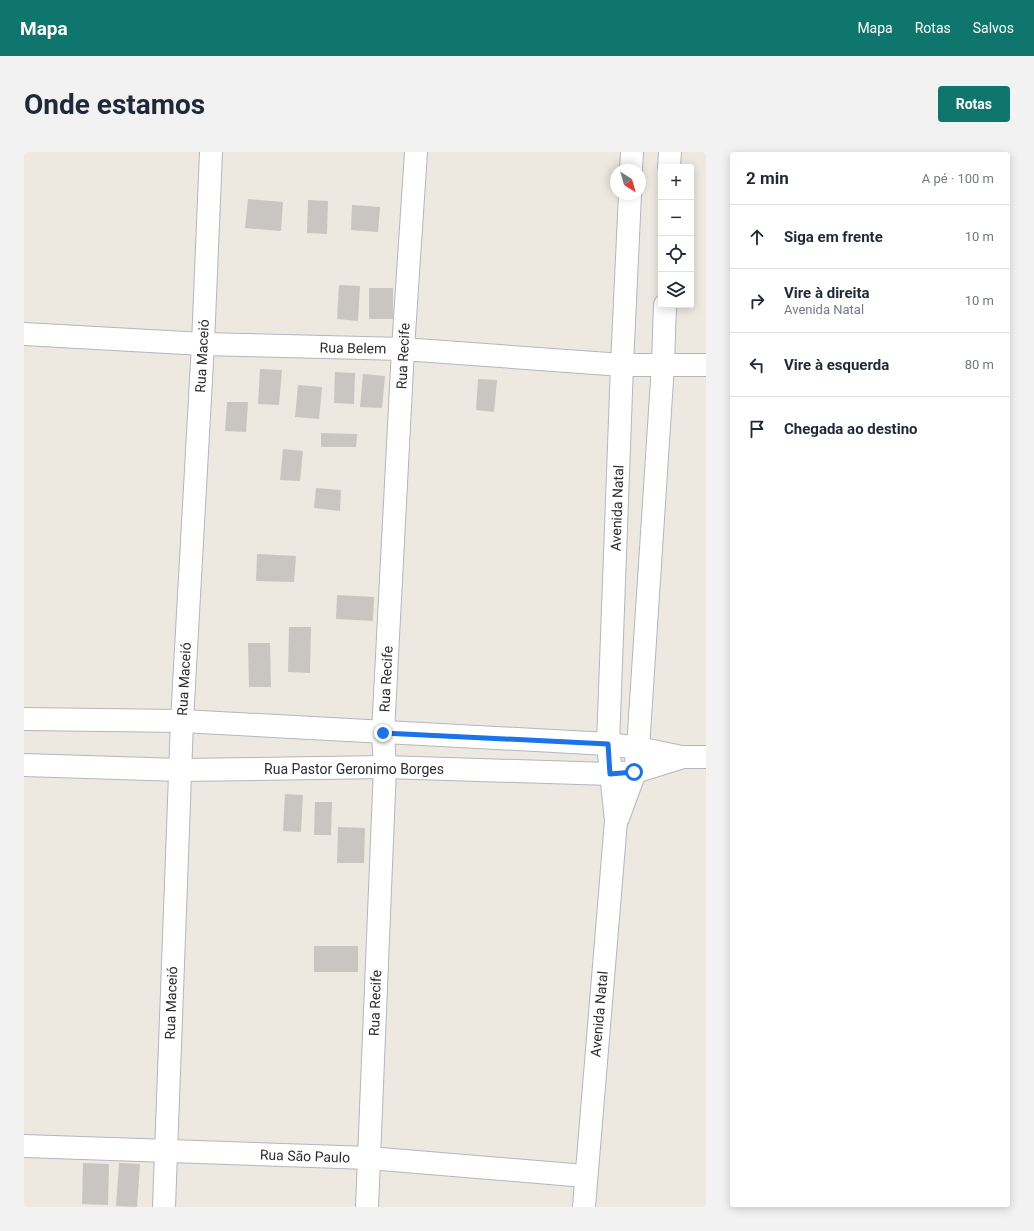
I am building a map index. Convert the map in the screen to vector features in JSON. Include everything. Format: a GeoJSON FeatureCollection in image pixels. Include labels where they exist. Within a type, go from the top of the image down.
{"type":"FeatureCollection","features":[{"type":"Feature","properties":{"kind":"street","name":"Rua Maceió"},"geometry":{"type":"LineString","coordinates":[[164,1207],[182,721],[203,344],[211,152]]}},
{"type":"Feature","properties":{"kind":"street","name":"Rua Recife"},"geometry":{"type":"LineString","coordinates":[[367,1207],[385,767],[383,733],[403,349],[416,152]]}},
{"type":"Feature","properties":{"kind":"street"},"geometry":{"type":"LineString","coordinates":[[631,164],[632,152]]}},
{"type":"Feature","properties":{"kind":"street"},"geometry":{"type":"LineString","coordinates":[[669,164],[670,152]]}},
{"type":"Feature","properties":{"kind":"street","name":"Avenida Natal"},"geometry":{"type":"LineString","coordinates":[[584,1207],[585,1176],[616,821],[608,744],[630,200]]}},
{"type":"Feature","properties":{"kind":"street","name":"Avenida Natal"},"geometry":{"type":"LineString","coordinates":[[616,821],[634,772],[638,748],[663,365],[665,308]]}},
{"type":"Feature","properties":{"kind":"street","name":"Rua Belem"},"geometry":{"type":"LineString","coordinates":[[24,334],[203,344],[403,349],[622,366],[706,365]]}},
{"type":"Feature","properties":{"kind":"street","name":"Rua Pastor Geronimo Borges"},"geometry":{"type":"LineString","coordinates":[[24,719],[182,721],[608,744],[638,748],[682,757],[706,757]]}},
{"type":"Feature","properties":{"kind":"street","name":"Rua Pastor Geronimo Borges"},"geometry":{"type":"LineString","coordinates":[[24,765],[180,770],[385,767],[610,774],[634,772],[682,757]]}},
{"type":"Feature","properties":{"kind":"street","name":"Rua São Paulo"},"geometry":{"type":"LineString","coordinates":[[24,1146],[369,1158],[585,1176]]}},
{"type":"Feature","properties":{"kind":"building"},"geometry":{"type":"Polygon","coordinates":[[[248,199],[283,202],[281,231],[245,228],[248,199]]]}},
{"type":"Feature","properties":{"kind":"building"},"geometry":{"type":"Polygon","coordinates":[[[308,200],[328,201],[327,234],[307,233],[308,200]]]}},
{"type":"Feature","properties":{"kind":"building"},"geometry":{"type":"Polygon","coordinates":[[[352,205],[380,207],[378,232],[351,230],[352,205]]]}},
{"type":"Feature","properties":{"kind":"building"},"geometry":{"type":"Polygon","coordinates":[[[339,285],[360,286],[358,321],[337,319],[339,285]]]}},
{"type":"Feature","properties":{"kind":"building"},"geometry":{"type":"Polygon","coordinates":[[[369,288],[393,288],[393,319],[369,319],[369,288]]]}},
{"type":"Feature","properties":{"kind":"building"},"geometry":{"type":"Polygon","coordinates":[[[260,369],[282,370],[279,405],[258,404],[260,369]]]}},
{"type":"Feature","properties":{"kind":"building"},"geometry":{"type":"Polygon","coordinates":[[[335,372],[355,373],[354,404],[334,403],[335,372]]]}},
{"type":"Feature","properties":{"kind":"building"},"geometry":{"type":"Polygon","coordinates":[[[363,374],[385,376],[382,408],[360,407],[363,374]]]}},
{"type":"Feature","properties":{"kind":"building"},"geometry":{"type":"Polygon","coordinates":[[[478,379],[497,380],[494,412],[476,410],[478,379]]]}},
{"type":"Feature","properties":{"kind":"building"},"geometry":{"type":"Polygon","coordinates":[[[298,385],[322,387],[319,419],[295,417],[298,385]]]}},
{"type":"Feature","properties":{"kind":"building"},"geometry":{"type":"Polygon","coordinates":[[[227,402],[248,402],[246,432],[225,431],[227,402]]]}},
{"type":"Feature","properties":{"kind":"building"},"geometry":{"type":"Polygon","coordinates":[[[321,433],[357,434],[356,447],[321,447],[321,433]]]}},
{"type":"Feature","properties":{"kind":"building"},"geometry":{"type":"Polygon","coordinates":[[[283,449],[303,451],[300,481],[280,480],[283,449]]]}},
{"type":"Feature","properties":{"kind":"building"},"geometry":{"type":"Polygon","coordinates":[[[316,488],[341,490],[340,511],[314,508],[316,488]]]}},
{"type":"Feature","properties":{"kind":"building"},"geometry":{"type":"Polygon","coordinates":[[[257,554],[296,556],[294,582],[256,581],[257,554]]]}},
{"type":"Feature","properties":{"kind":"building"},"geometry":{"type":"Polygon","coordinates":[[[337,595],[374,597],[373,621],[336,619],[337,595]]]}},
{"type":"Feature","properties":{"kind":"building"},"geometry":{"type":"Polygon","coordinates":[[[289,627],[311,627],[310,673],[288,672],[289,627]]]}},
{"type":"Feature","properties":{"kind":"building"},"geometry":{"type":"Polygon","coordinates":[[[248,643],[270,643],[271,687],[249,687],[248,643]]]}},
{"type":"Feature","properties":{"kind":"building"},"geometry":{"type":"Polygon","coordinates":[[[285,794],[303,795],[301,832],[283,831],[285,794]]]}},
{"type":"Feature","properties":{"kind":"building"},"geometry":{"type":"Polygon","coordinates":[[[315,802],[332,802],[331,835],[314,835],[315,802]]]}},
{"type":"Feature","properties":{"kind":"building"},"geometry":{"type":"Polygon","coordinates":[[[338,827],[365,828],[364,863],[337,863],[338,827]]]}},
{"type":"Feature","properties":{"kind":"building"},"geometry":{"type":"Polygon","coordinates":[[[314,946],[358,946],[358,972],[314,972],[314,946]]]}},
{"type":"Feature","properties":{"kind":"building"},"geometry":{"type":"Polygon","coordinates":[[[83,1163],[109,1164],[108,1205],[82,1204],[83,1163]]]}},
{"type":"Feature","properties":{"kind":"building"},"geometry":{"type":"Polygon","coordinates":[[[119,1163],[140,1164],[137,1207],[116,1206],[119,1163]]]}},
{"type":"Feature","properties":{"kind":"route"},"geometry":{"type":"LineString","coordinates":[[383,733],[608,744],[610,774],[634,772]]}}]}
